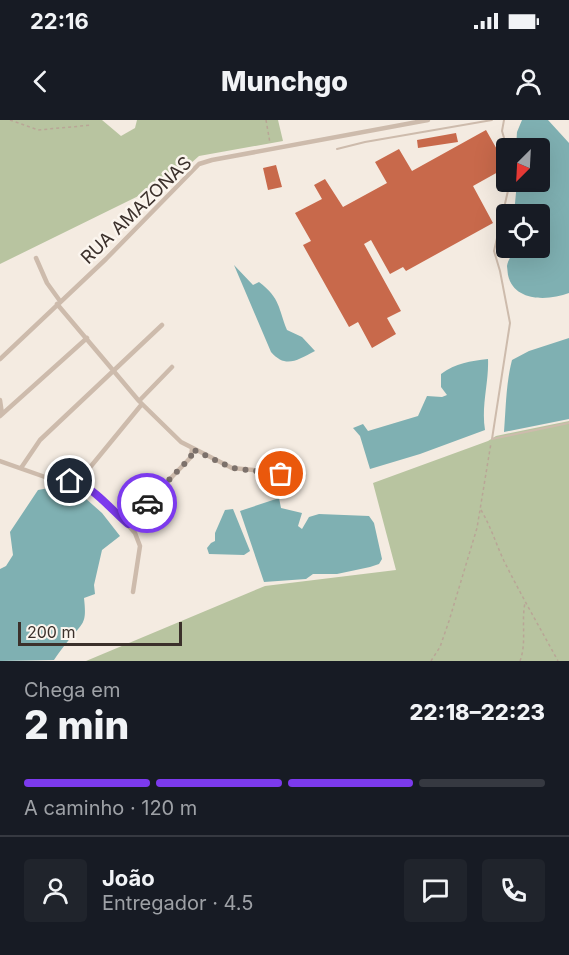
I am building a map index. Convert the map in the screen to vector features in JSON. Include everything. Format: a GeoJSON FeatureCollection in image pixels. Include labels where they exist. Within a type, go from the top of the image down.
{"type":"FeatureCollection","features":[{"type":"Feature","properties":{"kind":"street","name":"RUA AMAZONAS"},"geometry":{"type":"LineString","coordinates":[[0,359],[106,259],[199,164],[428,120]]}},
{"type":"Feature","properties":{"kind":"street"},"geometry":{"type":"LineString","coordinates":[[36,258],[59,303],[141,403],[181,442],[232,468],[304,475]]}},
{"type":"Feature","properties":{"kind":"street"},"geometry":{"type":"LineString","coordinates":[[21,468],[40,440],[162,325]]}},
{"type":"Feature","properties":{"kind":"street"},"geometry":{"type":"LineString","coordinates":[[1,415],[87,338]]}},
{"type":"Feature","properties":{"kind":"street"},"geometry":{"type":"LineString","coordinates":[[78,482],[172,367]]}},
{"type":"Feature","properties":{"kind":"street"},"geometry":{"type":"LineString","coordinates":[[0,400],[1,415]]}},
{"type":"Feature","properties":{"kind":"street"},"geometry":{"type":"LineString","coordinates":[[128,524],[188,460],[192,455],[192,449]]}},
{"type":"Feature","properties":{"kind":"street"},"geometry":{"type":"LineString","coordinates":[[0,461],[45,477],[78,482],[128,524],[135,533],[140,546],[133,592]]}},
{"type":"Feature","properties":{"kind":"lane"},"geometry":{"type":"LineString","coordinates":[[337,149],[492,120]]}},
{"type":"Feature","properties":{"kind":"lane"},"geometry":{"type":"LineString","coordinates":[[504,120],[502,131],[504,138]]}},
{"type":"Feature","properties":{"kind":"lane"},"geometry":{"type":"LineString","coordinates":[[508,192],[494,251],[510,323],[492,439],[569,423]]}},
{"type":"Feature","properties":{"kind":"path"},"geometry":{"type":"LineString","coordinates":[[10,120],[38,130],[92,125]]}},
{"type":"Feature","properties":{"kind":"path"},"geometry":{"type":"LineString","coordinates":[[266,120],[271,150]]}},
{"type":"Feature","properties":{"kind":"path"},"geometry":{"type":"LineString","coordinates":[[431,661],[440,646],[449,621],[481,509],[492,439]]}},
{"type":"Feature","properties":{"kind":"path"},"geometry":{"type":"LineString","coordinates":[[481,509],[491,525],[503,558],[525,602],[558,661]]}},
{"type":"Feature","properties":{"kind":"path"},"geometry":{"type":"LineString","coordinates":[[520,661],[524,649],[525,602]]}},
{"type":"Feature","properties":{"kind":"green space"},"geometry":{"type":"Polygon","coordinates":[[[0,120],[102,120],[121,136],[135,128],[137,120],[278,120],[283,141],[199,156],[173,179],[0,264],[0,120]]]}},
{"type":"Feature","properties":{"kind":"green space"},"geometry":{"type":"Polygon","coordinates":[[[569,421],[569,661],[86,661],[265,586],[396,570],[373,483],[488,441],[496,436],[569,421]]]}},
{"type":"Feature","properties":{"kind":"water"},"geometry":{"type":"Polygon","coordinates":[[[522,120],[548,120],[569,143],[569,293],[561,296],[542,298],[524,295],[511,284],[508,275],[510,258],[550,258],[550,204],[515,204],[516,192],[550,192],[550,138],[517,138],[522,120]]]}},
{"type":"Feature","properties":{"kind":"water"},"geometry":{"type":"Polygon","coordinates":[[[234,265],[253,285],[259,282],[266,288],[278,304],[287,330],[302,337],[315,351],[287,362],[271,352],[234,265]]]}},
{"type":"Feature","properties":{"kind":"water"},"geometry":{"type":"Polygon","coordinates":[[[569,338],[569,419],[504,432],[507,386],[512,360],[529,351],[569,338]]]}},
{"type":"Feature","properties":{"kind":"water"},"geometry":{"type":"Polygon","coordinates":[[[488,359],[485,430],[420,454],[370,469],[360,436],[353,428],[363,424],[368,431],[418,416],[427,396],[447,395],[441,387],[441,374],[463,363],[488,359]]]}},
{"type":"Feature","properties":{"kind":"water"},"geometry":{"type":"Polygon","coordinates":[[[54,487],[76,490],[102,513],[120,536],[102,550],[94,585],[95,594],[84,598],[83,623],[54,660],[0,661],[0,569],[6,566],[13,555],[10,532],[38,490],[54,487]]]}},
{"type":"Feature","properties":{"kind":"water"},"geometry":{"type":"Polygon","coordinates":[[[279,498],[281,508],[302,513],[298,526],[302,529],[309,517],[319,514],[369,516],[374,523],[382,559],[379,564],[337,574],[313,574],[306,579],[264,582],[240,511],[279,498]]]}},
{"type":"Feature","properties":{"kind":"water"},"geometry":{"type":"Polygon","coordinates":[[[233,509],[250,551],[244,555],[209,554],[207,548],[215,541],[215,533],[225,510],[233,509]]]}},
{"type":"Feature","properties":{"kind":"building"},"geometry":{"type":"Polygon","coordinates":[[[486,130],[496,148],[496,173],[473,186],[493,223],[406,271],[403,267],[390,274],[371,240],[364,244],[401,311],[387,318],[396,334],[372,348],[358,322],[349,327],[303,245],[311,241],[295,213],[322,199],[314,185],[325,179],[343,207],[387,183],[375,162],[399,149],[412,171],[486,130]]]}},
{"type":"Feature","properties":{"kind":"building"},"geometry":{"type":"Polygon","coordinates":[[[456,133],[458,142],[418,148],[417,140],[456,133]]]}},
{"type":"Feature","properties":{"kind":"building"},"geometry":{"type":"Polygon","coordinates":[[[276,165],[282,187],[268,190],[263,168],[276,165]]]}},
{"type":"Feature","properties":{"kind":"way so far"},"geometry":{"type":"LineString","coordinates":[[147,503],[191,457],[192,449],[232,468],[281,474]]}},
{"type":"Feature","properties":{"kind":"route"},"geometry":{"type":"LineString","coordinates":[[70,481],[78,482],[128,524],[147,503]]}}]}
